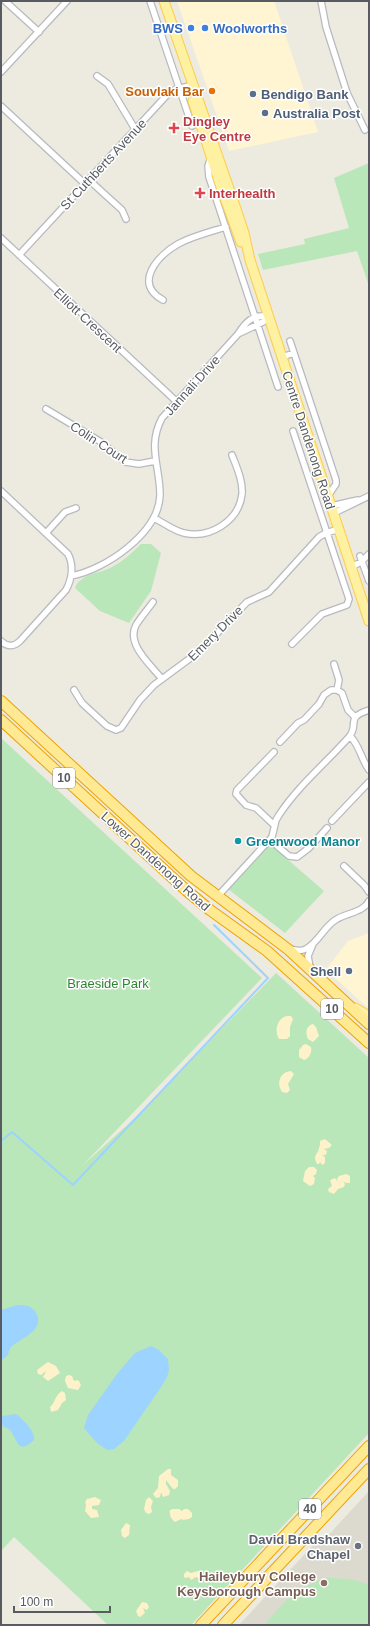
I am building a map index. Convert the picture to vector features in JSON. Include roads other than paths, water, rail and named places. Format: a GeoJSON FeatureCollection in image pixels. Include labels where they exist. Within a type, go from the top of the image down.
{"type":"FeatureCollection","features":[{"type":"Feature","properties":{"kind":"highway","name":"Lower Dandenong Road"},"geometry":{"type":"LineString","coordinates":[[1,701],[157,846],[217,897],[286,948],[369,1024]]}},
{"type":"Feature","properties":{"kind":"highway","name":"Lower Dandenong Road"},"geometry":{"type":"LineString","coordinates":[[1,720],[186,891],[273,956],[369,1043]]}},
{"type":"Feature","properties":{"kind":"highway","name":"40"},"geometry":{"type":"LineString","coordinates":[[201,1625],[369,1446]]}},
{"type":"Feature","properties":{"kind":"highway","name":"40"},"geometry":{"type":"LineString","coordinates":[[223,1625],[369,1469]]}},
{"type":"Feature","properties":{"kind":"main road","name":"Centre Dandenong Road"},"geometry":{"type":"LineString","coordinates":[[164,1],[192,85],[236,206],[250,260],[268,317],[369,621]]}},
{"type":"Feature","properties":{"kind":"main road","name":"Centre Dandenong Road"},"geometry":{"type":"LineString","coordinates":[[192,85],[211,156],[238,234],[250,260]]}},
{"type":"Feature","properties":{"kind":"main road"},"geometry":{"type":"LineString","coordinates":[[349,1005],[369,1016]]}},
{"type":"Feature","properties":{"kind":"street"},"geometry":{"type":"LineString","coordinates":[[5,1],[38,32]]}},
{"type":"Feature","properties":{"kind":"street"},"geometry":{"type":"LineString","coordinates":[[1,72],[67,1]]}},
{"type":"Feature","properties":{"kind":"street"},"geometry":{"type":"LineString","coordinates":[[150,1],[192,126]]}},
{"type":"Feature","properties":{"kind":"street"},"geometry":{"type":"LineString","coordinates":[[321,1],[326,27],[347,93],[365,130]]}},
{"type":"Feature","properties":{"kind":"street"},"geometry":{"type":"LineString","coordinates":[[97,76],[108,84],[135,129]]}},
{"type":"Feature","properties":{"kind":"street","name":"St Cuthberts Avenue"},"geometry":{"type":"LineString","coordinates":[[19,255],[170,92],[192,85]]}},
{"type":"Feature","properties":{"kind":"street"},"geometry":{"type":"LineString","coordinates":[[1,106],[87,182],[122,210],[126,220]]}},
{"type":"Feature","properties":{"kind":"street","name":"Centre Dandenong Road"},"geometry":{"type":"LineString","coordinates":[[211,156],[207,170],[278,387]]}},
{"type":"Feature","properties":{"kind":"street"},"geometry":{"type":"LineString","coordinates":[[163,300],[153,293],[148,285],[149,275],[156,263],[178,244],[226,227]]}},
{"type":"Feature","properties":{"kind":"street","name":"Elliott Crescent"},"geometry":{"type":"LineString","coordinates":[[1,238],[176,401]]}},
{"type":"Feature","properties":{"kind":"street"},"geometry":{"type":"LineString","coordinates":[[255,316],[262,315],[268,317]]}},
{"type":"Feature","properties":{"kind":"street","name":"Jannali Drive"},"geometry":{"type":"LineString","coordinates":[[71,573],[86,572],[101,566],[116,557],[140,535],[154,518],[158,509],[160,494],[154,451],[156,430],[162,418],[238,334],[246,322],[255,316]]}},
{"type":"Feature","properties":{"kind":"street","name":"Jannali Drive"},"geometry":{"type":"LineString","coordinates":[[238,334],[263,322],[268,317]]}},
{"type":"Feature","properties":{"kind":"street"},"geometry":{"type":"LineString","coordinates":[[290,341],[336,480],[336,484],[328,496]]}},
{"type":"Feature","properties":{"kind":"street"},"geometry":{"type":"LineString","coordinates":[[282,357],[294,353]]}},
{"type":"Feature","properties":{"kind":"street","name":"Colin Court"},"geometry":{"type":"LineString","coordinates":[[46,409],[101,442],[125,462],[139,464],[155,461]]}},
{"type":"Feature","properties":{"kind":"street","name":"Centre Dandenong Road"},"geometry":{"type":"LineString","coordinates":[[292,644],[322,614],[347,605],[349,600],[293,431]]}},
{"type":"Feature","properties":{"kind":"street"},"geometry":{"type":"LineString","coordinates":[[154,518],[178,531],[192,534],[208,533],[221,527],[236,511],[242,495],[241,480],[232,455]]}},
{"type":"Feature","properties":{"kind":"street"},"geometry":{"type":"LineString","coordinates":[[1,491],[62,549],[71,573],[68,586],[62,595],[18,643],[11,646],[1,641]]}},
{"type":"Feature","properties":{"kind":"street"},"geometry":{"type":"LineString","coordinates":[[332,509],[369,496]]}},
{"type":"Feature","properties":{"kind":"street"},"geometry":{"type":"LineString","coordinates":[[46,533],[65,512],[76,508]]}},
{"type":"Feature","properties":{"kind":"street","name":"Emery Drive"},"geometry":{"type":"LineString","coordinates":[[74,690],[82,703],[108,726],[116,730],[123,726],[140,700],[161,678],[200,651],[246,602],[269,592],[316,540],[326,532],[338,529]]}},
{"type":"Feature","properties":{"kind":"street"},"geometry":{"type":"LineString","coordinates":[[350,563],[369,554]]}},
{"type":"Feature","properties":{"kind":"street"},"geometry":{"type":"LineString","coordinates":[[361,558],[369,581]]}},
{"type":"Feature","properties":{"kind":"street"},"geometry":{"type":"LineString","coordinates":[[153,602],[136,625],[134,640],[138,649],[161,678]]}},
{"type":"Feature","properties":{"kind":"street"},"geometry":{"type":"LineString","coordinates":[[334,664],[339,680],[337,690]]}},
{"type":"Feature","properties":{"kind":"street"},"geometry":{"type":"LineString","coordinates":[[280,742],[304,720],[326,693],[331,690],[337,690],[342,693],[348,710],[355,717]]}},
{"type":"Feature","properties":{"kind":"street"},"geometry":{"type":"LineString","coordinates":[[217,897],[270,840],[274,833],[274,824],[281,811],[350,736],[355,717],[359,713],[369,710]]}},
{"type":"Feature","properties":{"kind":"street"},"geometry":{"type":"LineString","coordinates":[[350,736],[358,745],[362,760],[369,770]]}},
{"type":"Feature","properties":{"kind":"street"},"geometry":{"type":"LineString","coordinates":[[274,752],[237,790],[236,794],[246,805],[256,808],[274,824]]}},
{"type":"Feature","properties":{"kind":"street"},"geometry":{"type":"LineString","coordinates":[[332,821],[369,782]]}},
{"type":"Feature","properties":{"kind":"street"},"geometry":{"type":"LineString","coordinates":[[270,840],[289,856],[297,857],[309,848],[327,828]]}},
{"type":"Feature","properties":{"kind":"street"},"geometry":{"type":"LineString","coordinates":[[344,866],[364,885],[369,892]]}},
{"type":"Feature","properties":{"kind":"street"},"geometry":{"type":"LineString","coordinates":[[310,969],[309,953],[313,944],[332,922],[340,917],[365,907],[369,901]]}},
{"type":"Feature","properties":{"kind":"street"},"geometry":{"type":"LineString","coordinates":[[286,948],[301,951],[313,944]]}},
{"type":"Feature","properties":{"kind":"water"},"geometry":{"type":"Polygon","coordinates":[[[17,1305],[25,1305],[32,1308],[36,1313],[38,1324],[31,1333],[11,1347],[8,1355],[1,1361],[1,1310],[17,1305]]]}},
{"type":"Feature","properties":{"kind":"water"},"geometry":{"type":"Polygon","coordinates":[[[151,1346],[159,1350],[168,1359],[169,1370],[167,1377],[124,1441],[114,1449],[107,1450],[97,1443],[84,1428],[88,1415],[117,1374],[135,1353],[151,1346]]]}},
{"type":"Feature","properties":{"kind":"water"},"geometry":{"type":"Polygon","coordinates":[[[16,1414],[28,1426],[34,1437],[34,1440],[23,1447],[19,1445],[9,1429],[4,1427],[1,1423],[1,1418],[3,1416],[16,1414]]]}},
{"type":"Feature","properties":{"kind":"waterway"},"geometry":{"type":"LineString","coordinates":[[1,1141],[12,1132],[73,1185],[268,978],[214,925]]}},
{"type":"Feature","properties":{"kind":"place","name":"BWS"},"geometry":{"type":"Point","coordinates":[191,28]}},
{"type":"Feature","properties":{"kind":"place","name":"Woolworths"},"geometry":{"type":"Point","coordinates":[205,28]}},
{"type":"Feature","properties":{"kind":"place","name":"Souvlaki Bar"},"geometry":{"type":"Point","coordinates":[212,91]}},
{"type":"Feature","properties":{"kind":"place","name":"Bendigo Bank"},"geometry":{"type":"Point","coordinates":[253,94]}},
{"type":"Feature","properties":{"kind":"place","name":"Australia Post"},"geometry":{"type":"Point","coordinates":[265,113]}},
{"type":"Feature","properties":{"kind":"place","name":"Dingley Eye Centre"},"geometry":{"type":"Point","coordinates":[174,128]}},
{"type":"Feature","properties":{"kind":"place","name":"Interhealth"},"geometry":{"type":"Point","coordinates":[200,193]}},
{"type":"Feature","properties":{"kind":"place","name":"Greenwood Manor"},"geometry":{"type":"Point","coordinates":[238,841]}},
{"type":"Feature","properties":{"kind":"place","name":"Shell"},"geometry":{"type":"Point","coordinates":[349,971]}},
{"type":"Feature","properties":{"kind":"place","name":"David Bradshaw Chapel"},"geometry":{"type":"Point","coordinates":[358,1546]}},
{"type":"Feature","properties":{"kind":"place","name":"Haileybury College Keysborough Campus"},"geometry":{"type":"Point","coordinates":[324,1583]}},
{"type":"Feature","properties":{"kind":"park label","name":"Braeside Park"},"geometry":{"type":"Point","coordinates":[108,983]}}]}
